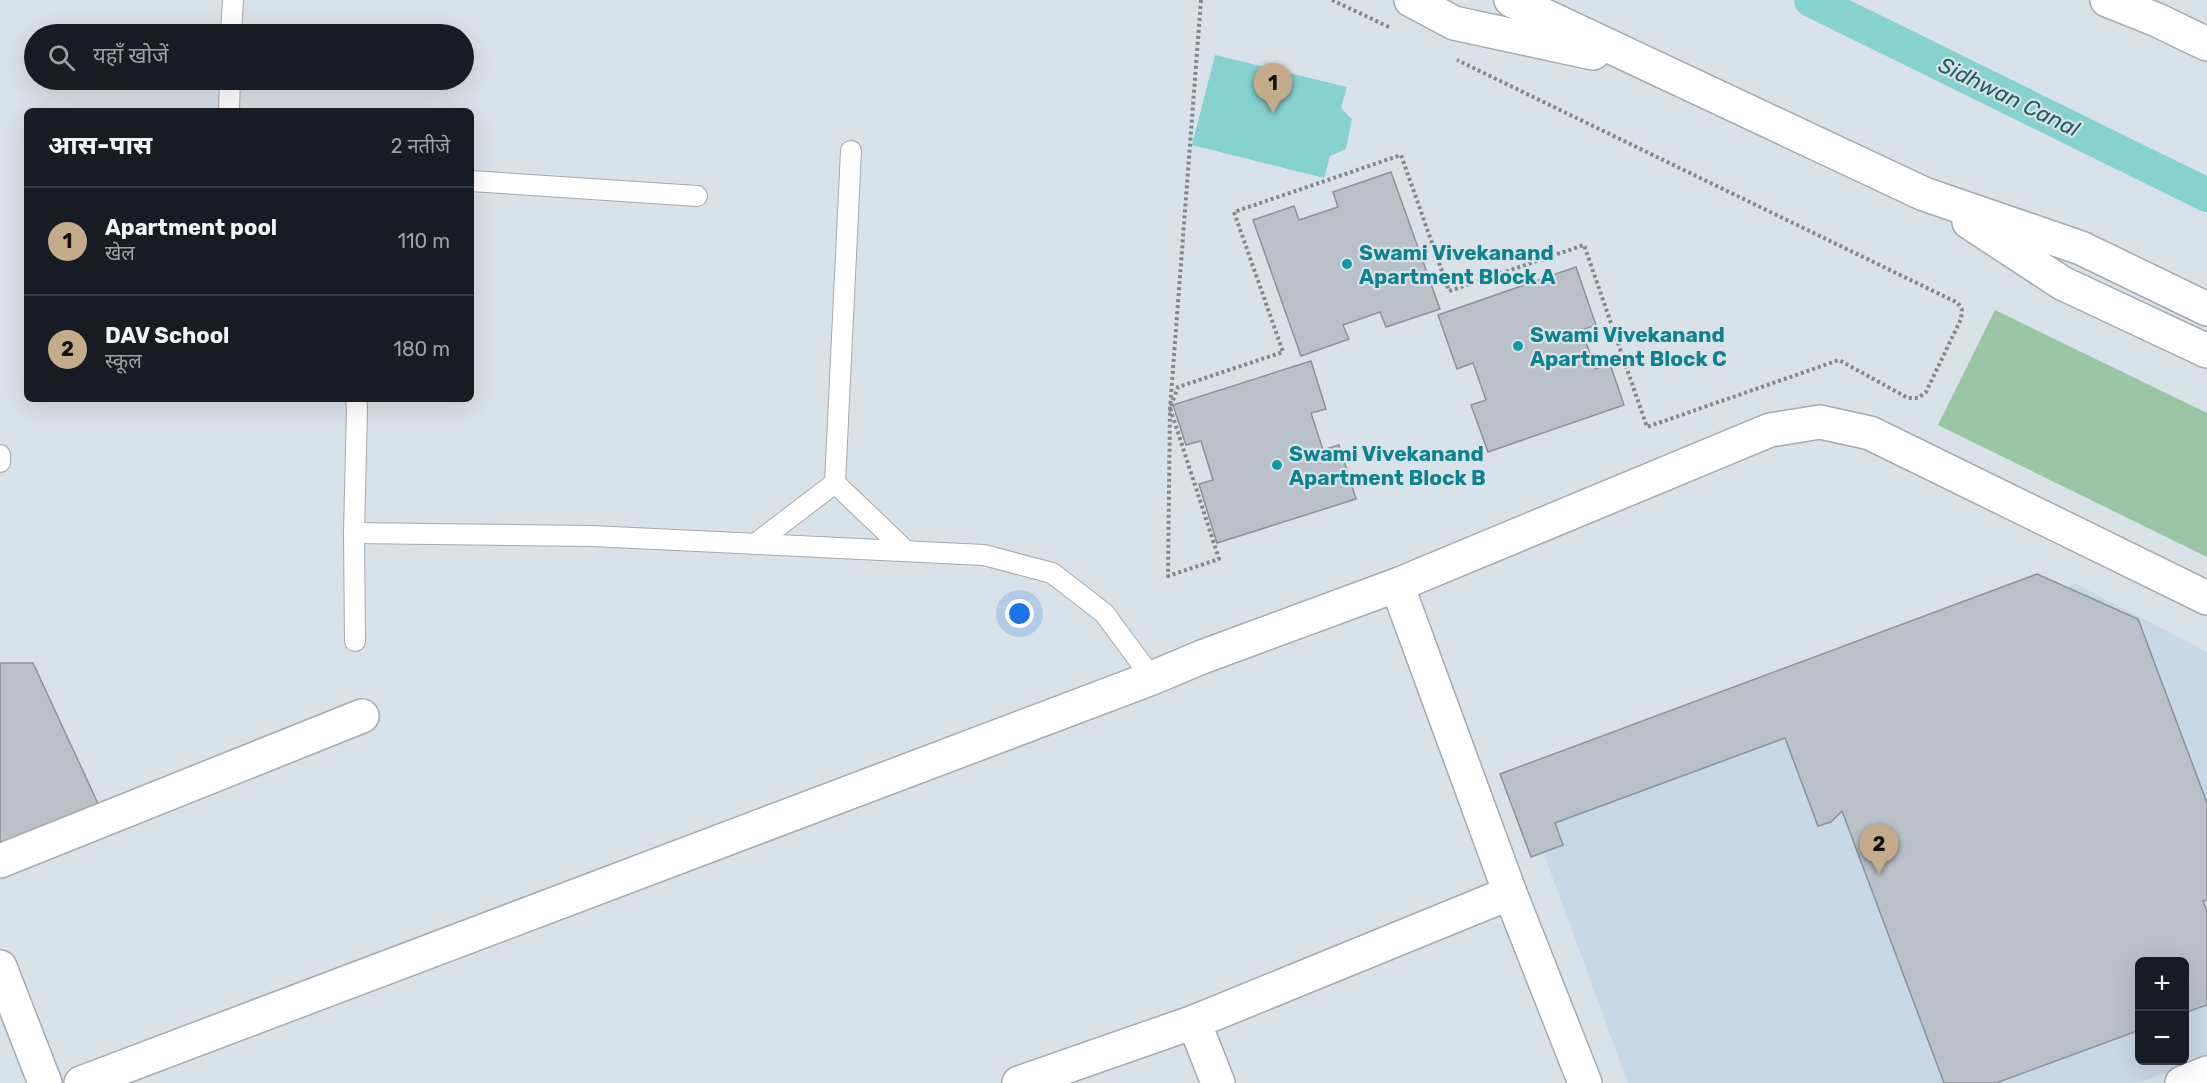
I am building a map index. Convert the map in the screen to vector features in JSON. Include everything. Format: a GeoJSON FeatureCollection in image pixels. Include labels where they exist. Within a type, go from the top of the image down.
{"type":"FeatureCollection","features":[{"type":"Feature","properties":{"kind":"main road"},"geometry":{"type":"LineString","coordinates":[[1411,0],[1454,22],[1647,65]]}},
{"type":"Feature","properties":{"kind":"main road"},"geometry":{"type":"LineString","coordinates":[[1511,0],[1924,194],[2081,248],[2207,309]]}},
{"type":"Feature","properties":{"kind":"main road"},"geometry":{"type":"LineString","coordinates":[[2107,0],[2157,20],[2207,44]]}},
{"type":"Feature","properties":{"kind":"main road"},"geometry":{"type":"LineString","coordinates":[[2124,0],[2157,20]]}},
{"type":"Feature","properties":{"kind":"main road"},"geometry":{"type":"LineString","coordinates":[[1924,194],[2062,283],[2207,351]]}},
{"type":"Feature","properties":{"kind":"main road"},"geometry":{"type":"LineString","coordinates":[[81,1083],[1397,585],[1770,430],[1820,422],[1870,433],[2207,598]]}},
{"type":"Feature","properties":{"kind":"main road"},"geometry":{"type":"LineString","coordinates":[[1397,585],[1510,893],[1585,1083]]}},
{"type":"Feature","properties":{"kind":"main road"},"geometry":{"type":"LineString","coordinates":[[0,861],[363,716]]}},
{"type":"Feature","properties":{"kind":"main road"},"geometry":{"type":"LineString","coordinates":[[1019,1083],[1194,1022],[1510,893]]}},
{"type":"Feature","properties":{"kind":"main road"},"geometry":{"type":"LineString","coordinates":[[0,967],[45,1083]]}},
{"type":"Feature","properties":{"kind":"main road"},"geometry":{"type":"LineString","coordinates":[[1194,1022],[1218,1083]]}},
{"type":"Feature","properties":{"kind":"main road"},"geometry":{"type":"LineString","coordinates":[[2182,1083],[2207,1073]]}},
{"type":"Feature","properties":{"kind":"lane"},"geometry":{"type":"LineString","coordinates":[[232,24],[233,0]]}},
{"type":"Feature","properties":{"kind":"lane"},"geometry":{"type":"LineString","coordinates":[[229,108],[230,90]]}},
{"type":"Feature","properties":{"kind":"lane"},"geometry":{"type":"LineString","coordinates":[[851,151],[835,483],[906,551]]}},
{"type":"Feature","properties":{"kind":"lane"},"geometry":{"type":"LineString","coordinates":[[474,181],[697,196]]}},
{"type":"Feature","properties":{"kind":"lane"},"geometry":{"type":"LineString","coordinates":[[355,641],[356,402]]}},
{"type":"Feature","properties":{"kind":"lane"},"geometry":{"type":"LineString","coordinates":[[0,455],[0,462]]}},
{"type":"Feature","properties":{"kind":"lane"},"geometry":{"type":"LineString","coordinates":[[755,544],[835,483]]}},
{"type":"Feature","properties":{"kind":"lane"},"geometry":{"type":"LineString","coordinates":[[354,533],[592,536],[984,555],[1052,573],[1104,613],[1152,678]]}},
{"type":"Feature","properties":{"kind":"path"},"geometry":{"type":"LineString","coordinates":[[1201,0],[1170,408],[1168,576],[1219,559],[1170,408],[1178,387],[1283,352],[1234,212],[1401,155],[1449,291],[1584,245],[1647,427],[1839,360],[1908,398],[1918,398],[1926,392],[1961,318],[1962,310],[1958,303],[1447,56]]}},
{"type":"Feature","properties":{"kind":"path"},"geometry":{"type":"LineString","coordinates":[[1332,0],[1395,30]]}},
{"type":"Feature","properties":{"kind":"shaded area"},"geometry":{"type":"Polygon","coordinates":[[[2076,584],[2207,652],[2207,1058],[2189,1065],[2189,957],[2135,957],[2135,1065],[2188,1065],[2138,1083],[1628,1083],[1519,786],[2076,584]]]}},
{"type":"Feature","properties":{"kind":"green space"},"geometry":{"type":"Polygon","coordinates":[[[1995,310],[2207,413],[2207,557],[1938,425],[1995,310]]]}},
{"type":"Feature","properties":{"kind":"water"},"geometry":{"type":"Polygon","coordinates":[[[1215,55],[1347,87],[1341,108],[1352,119],[1346,149],[1330,156],[1324,178],[1192,145],[1215,55]]]}},
{"type":"Feature","properties":{"kind":"building","name":"Swami Vivekanand Apartment Block A"},"geometry":{"type":"Polygon","coordinates":[[[1391,172],[1440,309],[1386,327],[1380,312],[1343,325],[1349,339],[1301,356],[1253,220],[1294,206],[1299,220],[1338,207],[1333,192],[1391,172]]]}},
{"type":"Feature","properties":{"kind":"building","name":"Swami Vivekanand Apartment Block C"},"geometry":{"type":"Polygon","coordinates":[[[1576,267],[1596,325],[1582,330],[1595,369],[1610,364],[1624,405],[1488,452],[1471,405],[1486,400],[1473,363],[1457,369],[1438,315],[1576,267]]]}},
{"type":"Feature","properties":{"kind":"building","name":"Swami Vivekanand Apartment Block B"},"geometry":{"type":"Polygon","coordinates":[[[1311,361],[1326,409],[1311,413],[1323,450],[1339,445],[1356,499],[1217,543],[1199,484],[1213,480],[1201,441],[1186,445],[1173,405],[1311,361]]]}},
{"type":"Feature","properties":{"kind":"building"},"geometry":{"type":"Polygon","coordinates":[[[2037,574],[2138,619],[2207,803],[2207,900],[2203,901],[2207,912],[2207,1005],[2189,1011],[2189,957],[2135,957],[2135,1032],[1996,1083],[1944,1083],[1842,811],[1831,822],[1818,826],[1785,738],[1555,823],[1563,845],[1531,857],[1500,774],[2037,574]]]}},
{"type":"Feature","properties":{"kind":"building"},"geometry":{"type":"Polygon","coordinates":[[[0,663],[33,663],[101,810],[0,854],[0,663]]]}},
{"type":"Feature","properties":{"kind":"waterway","name":"Sidhwan Canal"},"geometry":{"type":"LineString","coordinates":[[1811,0],[2207,195]]}},
{"type":"Feature","properties":{"kind":"place","name":"Apartment pool"},"geometry":{"type":"Point","coordinates":[1273,113]}},
{"type":"Feature","properties":{"kind":"place","name":"Swami Vivekanand Apartment Block A"},"geometry":{"type":"Point","coordinates":[1347,264]}},
{"type":"Feature","properties":{"kind":"place","name":"Swami Vivekanand Apartment Block C"},"geometry":{"type":"Point","coordinates":[1518,346]}},
{"type":"Feature","properties":{"kind":"place","name":"Swami Vivekanand Apartment Block B"},"geometry":{"type":"Point","coordinates":[1277,465]}},
{"type":"Feature","properties":{"kind":"place","name":"DAV School"},"geometry":{"type":"Point","coordinates":[1879,874]}}]}
